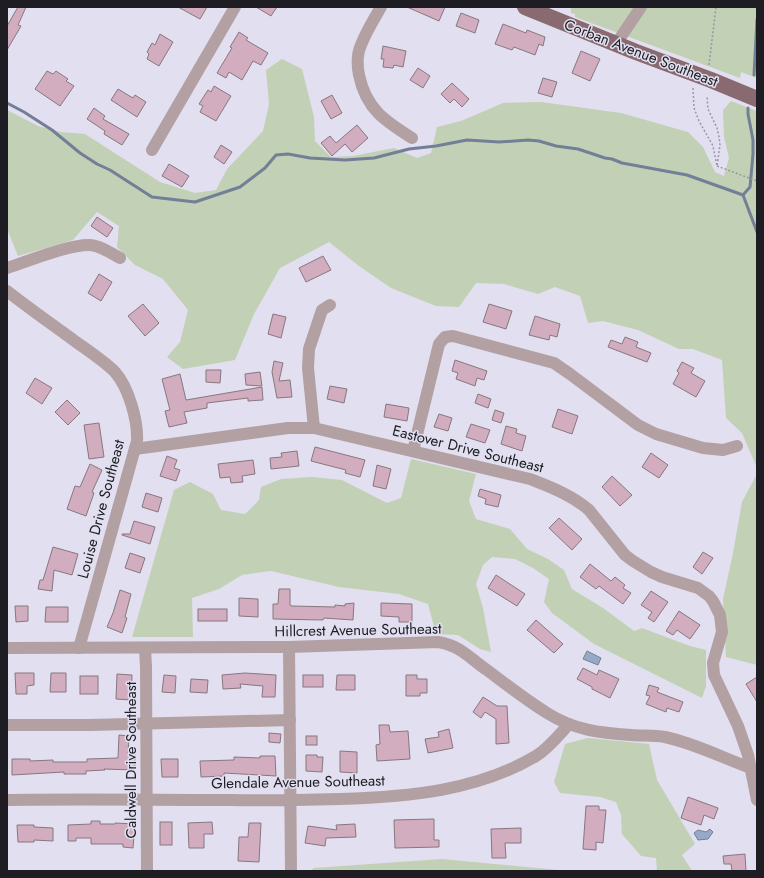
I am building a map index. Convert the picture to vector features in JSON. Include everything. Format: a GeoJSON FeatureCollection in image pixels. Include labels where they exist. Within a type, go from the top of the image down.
{"type":"FeatureCollection","features":[{"type":"Feature","properties":{"kind":"main road","name":"Corban Avenue Southeast"},"geometry":{"type":"LineString","coordinates":[[525,7],[757,99]]}},
{"type":"Feature","properties":{"kind":"street"},"geometry":{"type":"LineString","coordinates":[[152,150],[235,7]]}},
{"type":"Feature","properties":{"kind":"street"},"geometry":{"type":"LineString","coordinates":[[381,7],[360,46],[358,57],[360,82],[364,95],[376,111],[390,124],[412,138]]}},
{"type":"Feature","properties":{"kind":"street"},"geometry":{"type":"LineString","coordinates":[[616,44],[641,7]]}},
{"type":"Feature","properties":{"kind":"street"},"geometry":{"type":"LineString","coordinates":[[7,268],[68,248],[90,245],[120,258]]}},
{"type":"Feature","properties":{"kind":"street","name":"Louise Drive Southeast"},"geometry":{"type":"LineString","coordinates":[[7,291],[115,372],[124,389],[138,429],[135,449],[79,648]]}},
{"type":"Feature","properties":{"kind":"street"},"geometry":{"type":"LineString","coordinates":[[314,428],[308,368],[309,349],[322,310],[330,305]]}},
{"type":"Feature","properties":{"kind":"street"},"geometry":{"type":"LineString","coordinates":[[413,451],[439,344],[444,337],[453,336],[554,364],[570,374],[638,425],[656,434],[703,448],[723,450],[738,446]]}},
{"type":"Feature","properties":{"kind":"street","name":"Eastover Drive Southeast"},"geometry":{"type":"LineString","coordinates":[[135,449],[288,428],[314,428],[530,479],[582,504],[589,510],[625,555],[633,561],[651,572],[698,588],[713,601],[720,615],[722,632],[713,663],[714,675],[738,726],[748,755],[757,800]]}},
{"type":"Feature","properties":{"kind":"street","name":"Hillcrest Avenue Southeast"},"geometry":{"type":"LineString","coordinates":[[7,648],[289,647],[444,643],[465,652],[485,669],[547,713],[569,724],[582,729],[604,733],[665,737],[750,768]]}},
{"type":"Feature","properties":{"kind":"street"},"geometry":{"type":"LineString","coordinates":[[289,647],[291,871]]}},
{"type":"Feature","properties":{"kind":"street","name":"Caldwell Drive Southeast"},"geometry":{"type":"LineString","coordinates":[[145,648],[148,871]]}},
{"type":"Feature","properties":{"kind":"street"},"geometry":{"type":"LineString","coordinates":[[7,724],[90,725],[290,720]]}},
{"type":"Feature","properties":{"kind":"street","name":"Glendale Avenue Southeast"},"geometry":{"type":"LineString","coordinates":[[7,800],[77,799],[291,801],[383,798],[414,795],[436,792],[480,780],[508,770],[538,755],[548,747],[569,724]]}},
{"type":"Feature","properties":{"kind":"path"},"geometry":{"type":"LineString","coordinates":[[708,65],[716,7]]}},
{"type":"Feature","properties":{"kind":"path"},"geometry":{"type":"LineString","coordinates":[[693,86],[694,108],[699,121],[713,146],[716,166]]}},
{"type":"Feature","properties":{"kind":"path"},"geometry":{"type":"LineString","coordinates":[[707,97],[708,109],[719,137],[720,145],[716,166]]}},
{"type":"Feature","properties":{"kind":"path"},"geometry":{"type":"LineString","coordinates":[[716,166],[757,180]]}},
{"type":"Feature","properties":{"kind":"green space"},"geometry":{"type":"Polygon","coordinates":[[[571,7],[757,7],[757,78],[741,72],[740,78],[575,17],[575,14],[571,13],[571,7]]]}},
{"type":"Feature","properties":{"kind":"green space"},"geometry":{"type":"Polygon","coordinates":[[[282,59],[302,69],[314,117],[315,141],[331,157],[353,156],[394,148],[417,158],[431,153],[437,127],[461,121],[503,103],[541,102],[621,113],[688,132],[703,147],[715,172],[724,176],[729,158],[724,137],[723,110],[731,101],[757,111],[757,468],[742,433],[726,418],[722,360],[693,349],[679,349],[638,330],[603,321],[588,323],[580,296],[555,287],[538,294],[504,284],[476,283],[459,307],[436,306],[391,288],[359,266],[329,242],[280,268],[254,314],[235,360],[183,369],[167,357],[180,342],[188,310],[163,279],[135,265],[117,247],[119,226],[97,212],[73,240],[18,256],[7,229],[7,110],[38,126],[61,132],[85,134],[160,182],[195,193],[216,190],[227,169],[263,131],[269,104],[266,70],[282,59]]]}},
{"type":"Feature","properties":{"kind":"green space"},"geometry":{"type":"Polygon","coordinates":[[[411,459],[476,474],[469,501],[476,519],[510,529],[527,549],[548,559],[564,570],[572,589],[603,608],[634,631],[642,628],[690,646],[706,650],[706,686],[702,698],[594,644],[552,613],[544,602],[549,579],[533,568],[515,559],[492,557],[483,565],[476,584],[483,608],[491,652],[480,649],[458,635],[436,634],[428,604],[399,594],[339,587],[271,571],[242,575],[219,589],[192,598],[193,637],[132,637],[174,490],[190,482],[213,494],[221,510],[245,514],[259,500],[261,487],[281,479],[312,477],[342,480],[387,503],[401,498],[411,459]]]}},
{"type":"Feature","properties":{"kind":"green space"},"geometry":{"type":"Polygon","coordinates":[[[757,474],[757,665],[726,657],[723,599],[742,502],[757,474]]]}},
{"type":"Feature","properties":{"kind":"green space"},"geometry":{"type":"Polygon","coordinates":[[[588,738],[649,744],[657,780],[695,844],[682,855],[692,871],[657,871],[656,858],[641,856],[622,834],[621,815],[616,802],[600,797],[560,793],[554,782],[565,744],[588,738]]]}},
{"type":"Feature","properties":{"kind":"green space"},"geometry":{"type":"Polygon","coordinates":[[[442,859],[562,871],[310,871],[314,868],[442,859]]]}},
{"type":"Feature","properties":{"kind":"water"},"geometry":{"type":"Polygon","coordinates":[[[587,651],[601,658],[598,665],[583,659],[587,651]]]}},
{"type":"Feature","properties":{"kind":"water"},"geometry":{"type":"Polygon","coordinates":[[[710,829],[713,832],[708,839],[698,840],[694,833],[698,830],[706,832],[710,829]]]}},
{"type":"Feature","properties":{"kind":"building"},"geometry":{"type":"Polygon","coordinates":[[[18,7],[26,7],[18,25],[21,26],[7,50],[7,26],[18,7]]]}},
{"type":"Feature","properties":{"kind":"building"},"geometry":{"type":"Polygon","coordinates":[[[178,7],[207,7],[200,19],[178,7]]]}},
{"type":"Feature","properties":{"kind":"building"},"geometry":{"type":"Polygon","coordinates":[[[256,7],[277,7],[271,16],[256,7]]]}},
{"type":"Feature","properties":{"kind":"building"},"geometry":{"type":"Polygon","coordinates":[[[407,7],[445,7],[439,21],[407,7]]]}},
{"type":"Feature","properties":{"kind":"building"},"geometry":{"type":"Polygon","coordinates":[[[461,13],[479,20],[475,33],[456,26],[461,13]]]}},
{"type":"Feature","properties":{"kind":"building"},"geometry":{"type":"Polygon","coordinates":[[[503,24],[526,33],[527,30],[545,37],[543,46],[539,44],[535,55],[514,47],[512,50],[495,44],[503,24]]]}},
{"type":"Feature","properties":{"kind":"building"},"geometry":{"type":"Polygon","coordinates":[[[239,32],[248,38],[246,40],[268,53],[261,65],[253,61],[242,80],[229,72],[226,78],[217,73],[232,48],[230,47],[239,32]]]}},
{"type":"Feature","properties":{"kind":"building"},"geometry":{"type":"Polygon","coordinates":[[[160,34],[173,42],[159,66],[147,59],[149,54],[147,52],[152,43],[155,45],[160,34]]]}},
{"type":"Feature","properties":{"kind":"building"},"geometry":{"type":"Polygon","coordinates":[[[383,46],[406,51],[403,67],[394,65],[393,68],[383,67],[384,59],[381,59],[383,46]]]}},
{"type":"Feature","properties":{"kind":"building"},"geometry":{"type":"Polygon","coordinates":[[[581,51],[600,59],[590,81],[572,73],[581,51]]]}},
{"type":"Feature","properties":{"kind":"building"},"geometry":{"type":"Polygon","coordinates":[[[418,68],[430,76],[423,88],[410,80],[418,68]]]}},
{"type":"Feature","properties":{"kind":"building"},"geometry":{"type":"Polygon","coordinates":[[[47,71],[53,74],[56,71],[68,79],[66,81],[74,86],[60,106],[35,89],[47,71]]]}},
{"type":"Feature","properties":{"kind":"building"},"geometry":{"type":"Polygon","coordinates":[[[543,78],[557,82],[552,97],[538,93],[543,78]]]}},
{"type":"Feature","properties":{"kind":"building"},"geometry":{"type":"Polygon","coordinates":[[[452,83],[469,99],[462,107],[454,99],[450,103],[441,94],[452,83]]]}},
{"type":"Feature","properties":{"kind":"building"},"geometry":{"type":"Polygon","coordinates":[[[214,86],[231,96],[216,121],[200,112],[203,106],[199,104],[208,90],[211,92],[214,86]]]}},
{"type":"Feature","properties":{"kind":"building"},"geometry":{"type":"Polygon","coordinates":[[[118,89],[133,98],[135,95],[146,102],[137,117],[111,100],[118,89]]]}},
{"type":"Feature","properties":{"kind":"building"},"geometry":{"type":"Polygon","coordinates":[[[332,95],[342,113],[331,119],[321,101],[332,95]]]}},
{"type":"Feature","properties":{"kind":"building"},"geometry":{"type":"Polygon","coordinates":[[[94,108],[105,116],[103,119],[129,134],[122,145],[104,134],[105,131],[87,119],[94,108]]]}},
{"type":"Feature","properties":{"kind":"building"},"geometry":{"type":"Polygon","coordinates":[[[357,125],[368,138],[352,152],[345,144],[332,156],[321,143],[330,136],[336,143],[357,125]]]}},
{"type":"Feature","properties":{"kind":"building"},"geometry":{"type":"Polygon","coordinates":[[[221,145],[232,152],[224,164],[214,157],[221,145]]]}},
{"type":"Feature","properties":{"kind":"building"},"geometry":{"type":"Polygon","coordinates":[[[169,164],[189,176],[182,187],[162,176],[169,164]]]}},
{"type":"Feature","properties":{"kind":"building"},"geometry":{"type":"Polygon","coordinates":[[[97,217],[113,228],[107,237],[91,226],[97,217]]]}},
{"type":"Feature","properties":{"kind":"building"},"geometry":{"type":"Polygon","coordinates":[[[323,256],[331,270],[306,282],[299,268],[323,256]]]}},
{"type":"Feature","properties":{"kind":"building"},"geometry":{"type":"Polygon","coordinates":[[[99,274],[112,282],[101,301],[88,293],[99,274]]]}},
{"type":"Feature","properties":{"kind":"building"},"geometry":{"type":"Polygon","coordinates":[[[143,304],[159,323],[145,336],[128,316],[143,304]]]}},
{"type":"Feature","properties":{"kind":"building"},"geometry":{"type":"Polygon","coordinates":[[[489,304],[512,311],[506,329],[483,322],[489,304]]]}},
{"type":"Feature","properties":{"kind":"building"},"geometry":{"type":"Polygon","coordinates":[[[273,314],[286,317],[281,338],[268,334],[273,314]]]}},
{"type":"Feature","properties":{"kind":"building"},"geometry":{"type":"Polygon","coordinates":[[[535,316],[560,324],[557,337],[550,335],[549,340],[529,335],[535,316]]]}},
{"type":"Feature","properties":{"kind":"building"},"geometry":{"type":"Polygon","coordinates":[[[625,337],[638,342],[636,347],[651,353],[647,362],[608,347],[611,340],[622,344],[625,337]]]}},
{"type":"Feature","properties":{"kind":"building"},"geometry":{"type":"Polygon","coordinates":[[[455,360],[487,371],[484,380],[477,378],[475,386],[456,379],[458,373],[452,371],[455,360]]]}},
{"type":"Feature","properties":{"kind":"building"},"geometry":{"type":"Polygon","coordinates":[[[274,361],[283,363],[279,381],[290,380],[292,397],[277,398],[272,372],[274,361]]]}},
{"type":"Feature","properties":{"kind":"building"},"geometry":{"type":"Polygon","coordinates":[[[682,362],[694,368],[691,373],[705,381],[696,397],[673,384],[679,373],[677,371],[682,362]]]}},
{"type":"Feature","properties":{"kind":"building"},"geometry":{"type":"Polygon","coordinates":[[[206,370],[221,370],[220,383],[206,382],[206,370]]]}},
{"type":"Feature","properties":{"kind":"building"},"geometry":{"type":"Polygon","coordinates":[[[260,372],[262,386],[246,385],[245,374],[260,372]]]}},
{"type":"Feature","properties":{"kind":"building"},"geometry":{"type":"Polygon","coordinates":[[[180,374],[186,400],[262,387],[263,400],[248,401],[248,398],[207,403],[207,408],[184,412],[187,423],[169,427],[165,411],[170,410],[162,379],[180,374]]]}},
{"type":"Feature","properties":{"kind":"building"},"geometry":{"type":"Polygon","coordinates":[[[35,378],[52,388],[42,404],[26,393],[35,378]]]}},
{"type":"Feature","properties":{"kind":"building"},"geometry":{"type":"Polygon","coordinates":[[[330,386],[347,389],[344,403],[327,399],[330,386]]]}},
{"type":"Feature","properties":{"kind":"building"},"geometry":{"type":"Polygon","coordinates":[[[478,394],[491,399],[488,408],[475,403],[478,394]]]}},
{"type":"Feature","properties":{"kind":"building"},"geometry":{"type":"Polygon","coordinates":[[[67,400],[80,413],[68,425],[55,412],[67,400]]]}},
{"type":"Feature","properties":{"kind":"building"},"geometry":{"type":"Polygon","coordinates":[[[386,404],[409,408],[407,421],[384,417],[386,404]]]}},
{"type":"Feature","properties":{"kind":"building"},"geometry":{"type":"Polygon","coordinates":[[[558,409],[578,416],[572,434],[552,427],[558,409]]]}},
{"type":"Feature","properties":{"kind":"building"},"geometry":{"type":"Polygon","coordinates":[[[495,410],[504,413],[501,423],[492,420],[495,410]]]}},
{"type":"Feature","properties":{"kind":"building"},"geometry":{"type":"Polygon","coordinates":[[[439,414],[452,418],[448,431],[434,427],[439,414]]]}},
{"type":"Feature","properties":{"kind":"building"},"geometry":{"type":"Polygon","coordinates":[[[99,423],[104,457],[89,459],[84,425],[99,423]]]}},
{"type":"Feature","properties":{"kind":"building"},"geometry":{"type":"Polygon","coordinates":[[[471,424],[490,430],[485,443],[466,437],[471,424]]]}},
{"type":"Feature","properties":{"kind":"building"},"geometry":{"type":"Polygon","coordinates":[[[506,426],[517,429],[516,433],[526,436],[522,451],[501,444],[506,426]]]}},
{"type":"Feature","properties":{"kind":"building"},"geometry":{"type":"Polygon","coordinates":[[[315,447],[365,460],[360,477],[345,473],[346,470],[311,461],[315,447]]]}},
{"type":"Feature","properties":{"kind":"building"},"geometry":{"type":"Polygon","coordinates":[[[297,451],[299,466],[271,469],[270,458],[282,457],[281,453],[297,451]]]}},
{"type":"Feature","properties":{"kind":"building"},"geometry":{"type":"Polygon","coordinates":[[[651,453],[668,465],[659,478],[642,467],[651,453]]]}},
{"type":"Feature","properties":{"kind":"building"},"geometry":{"type":"Polygon","coordinates":[[[167,456],[177,460],[174,468],[180,470],[176,481],[160,476],[167,456]]]}},
{"type":"Feature","properties":{"kind":"building"},"geometry":{"type":"Polygon","coordinates":[[[253,460],[255,474],[242,476],[243,482],[231,483],[230,477],[220,478],[218,464],[253,460]]]}},
{"type":"Feature","properties":{"kind":"building"},"geometry":{"type":"Polygon","coordinates":[[[90,464],[102,470],[92,492],[94,493],[86,516],[67,509],[75,486],[80,487],[90,464]]]}},
{"type":"Feature","properties":{"kind":"building"},"geometry":{"type":"Polygon","coordinates":[[[377,465],[391,469],[386,489],[373,486],[377,465]]]}},
{"type":"Feature","properties":{"kind":"building"},"geometry":{"type":"Polygon","coordinates":[[[612,476],[632,495],[620,506],[602,487],[612,476]]]}},
{"type":"Feature","properties":{"kind":"building"},"geometry":{"type":"Polygon","coordinates":[[[480,489],[501,495],[498,507],[485,504],[486,499],[478,496],[480,489]]]}},
{"type":"Feature","properties":{"kind":"building"},"geometry":{"type":"Polygon","coordinates":[[[146,493],[162,498],[158,512],[142,507],[146,493]]]}},
{"type":"Feature","properties":{"kind":"building"},"geometry":{"type":"Polygon","coordinates":[[[559,518],[582,539],[572,550],[549,528],[559,518]]]}},
{"type":"Feature","properties":{"kind":"building"},"geometry":{"type":"Polygon","coordinates":[[[134,521],[155,527],[150,544],[122,535],[130,534],[134,521]]]}},
{"type":"Feature","properties":{"kind":"building"},"geometry":{"type":"Polygon","coordinates":[[[53,547],[78,554],[72,575],[54,570],[52,591],[38,589],[40,580],[43,580],[53,547]]]}},
{"type":"Feature","properties":{"kind":"building"},"geometry":{"type":"Polygon","coordinates":[[[703,552],[713,558],[702,574],[693,567],[703,552]]]}},
{"type":"Feature","properties":{"kind":"building"},"geometry":{"type":"Polygon","coordinates":[[[130,553],[145,558],[140,573],[125,568],[130,553]]]}},
{"type":"Feature","properties":{"kind":"building"},"geometry":{"type":"Polygon","coordinates":[[[590,564],[611,581],[615,577],[625,585],[623,588],[631,593],[623,604],[599,586],[596,589],[580,577],[590,564]]]}},
{"type":"Feature","properties":{"kind":"building"},"geometry":{"type":"Polygon","coordinates":[[[496,575],[525,594],[517,606],[488,588],[496,575]]]}},
{"type":"Feature","properties":{"kind":"building"},"geometry":{"type":"Polygon","coordinates":[[[279,589],[290,589],[290,605],[292,606],[335,607],[335,605],[345,606],[345,604],[354,603],[353,620],[324,618],[323,620],[273,619],[273,604],[278,604],[279,589]]]}},
{"type":"Feature","properties":{"kind":"building"},"geometry":{"type":"Polygon","coordinates":[[[120,590],[131,594],[125,617],[127,618],[122,633],[107,627],[120,590]]]}},
{"type":"Feature","properties":{"kind":"building"},"geometry":{"type":"Polygon","coordinates":[[[651,591],[668,602],[654,622],[648,618],[652,612],[641,605],[651,591]]]}},
{"type":"Feature","properties":{"kind":"building"},"geometry":{"type":"Polygon","coordinates":[[[239,598],[258,599],[258,617],[239,616],[239,598]]]}},
{"type":"Feature","properties":{"kind":"building"},"geometry":{"type":"Polygon","coordinates":[[[381,603],[412,604],[412,622],[399,622],[399,617],[381,616],[381,603]]]}},
{"type":"Feature","properties":{"kind":"building"},"geometry":{"type":"Polygon","coordinates":[[[15,606],[28,606],[28,621],[16,622],[15,606]]]}},
{"type":"Feature","properties":{"kind":"building"},"geometry":{"type":"Polygon","coordinates":[[[46,607],[68,607],[68,622],[45,622],[46,607]]]}},
{"type":"Feature","properties":{"kind":"building"},"geometry":{"type":"Polygon","coordinates":[[[198,609],[227,609],[227,621],[198,621],[198,609]]]}},
{"type":"Feature","properties":{"kind":"building"},"geometry":{"type":"Polygon","coordinates":[[[679,611],[700,625],[690,639],[677,630],[673,635],[666,631],[679,611]]]}},
{"type":"Feature","properties":{"kind":"building"},"geometry":{"type":"Polygon","coordinates":[[[536,620],[563,644],[554,653],[527,630],[536,620]]]}},
{"type":"Feature","properties":{"kind":"building"},"geometry":{"type":"Polygon","coordinates":[[[583,668],[597,675],[599,670],[619,679],[610,698],[577,679],[583,668]]]}},
{"type":"Feature","properties":{"kind":"building"},"geometry":{"type":"Polygon","coordinates":[[[15,673],[34,673],[34,685],[27,686],[27,694],[16,694],[15,673]]]}},
{"type":"Feature","properties":{"kind":"building"},"geometry":{"type":"Polygon","coordinates":[[[51,673],[66,673],[66,692],[50,692],[51,673]]]}},
{"type":"Feature","properties":{"kind":"building"},"geometry":{"type":"Polygon","coordinates":[[[245,673],[276,675],[275,697],[262,697],[263,686],[240,684],[241,688],[223,689],[222,675],[245,673]]]}},
{"type":"Feature","properties":{"kind":"building"},"geometry":{"type":"Polygon","coordinates":[[[117,674],[132,675],[131,700],[116,699],[117,674]]]}},
{"type":"Feature","properties":{"kind":"building"},"geometry":{"type":"Polygon","coordinates":[[[164,675],[176,676],[175,693],[162,692],[164,675]]]}},
{"type":"Feature","properties":{"kind":"building"},"geometry":{"type":"Polygon","coordinates":[[[303,675],[323,675],[323,687],[303,687],[303,675]]]}},
{"type":"Feature","properties":{"kind":"building"},"geometry":{"type":"Polygon","coordinates":[[[337,675],[355,675],[355,690],[336,690],[337,675]]]}},
{"type":"Feature","properties":{"kind":"building"},"geometry":{"type":"Polygon","coordinates":[[[406,675],[417,675],[417,679],[427,679],[427,693],[420,693],[420,696],[406,696],[406,675]]]}},
{"type":"Feature","properties":{"kind":"building"},"geometry":{"type":"Polygon","coordinates":[[[80,676],[98,676],[98,694],[80,694],[80,676]]]}},
{"type":"Feature","properties":{"kind":"building"},"geometry":{"type":"Polygon","coordinates":[[[757,677],[757,702],[746,684],[757,677]]]}},
{"type":"Feature","properties":{"kind":"building"},"geometry":{"type":"Polygon","coordinates":[[[191,679],[208,680],[207,693],[190,692],[191,679]]]}},
{"type":"Feature","properties":{"kind":"building"},"geometry":{"type":"Polygon","coordinates":[[[649,685],[659,688],[657,692],[683,702],[679,712],[667,708],[666,712],[646,704],[650,696],[646,695],[649,685]]]}},
{"type":"Feature","properties":{"kind":"building"},"geometry":{"type":"Polygon","coordinates":[[[483,697],[497,706],[507,706],[509,743],[496,744],[496,719],[485,712],[481,718],[473,712],[483,697]]]}},
{"type":"Feature","properties":{"kind":"building"},"geometry":{"type":"Polygon","coordinates":[[[379,725],[389,725],[390,732],[408,731],[410,759],[377,761],[376,745],[380,744],[379,725]]]}},
{"type":"Feature","properties":{"kind":"building"},"geometry":{"type":"Polygon","coordinates":[[[449,729],[453,748],[428,753],[425,739],[439,737],[438,732],[449,729]]]}},
{"type":"Feature","properties":{"kind":"building"},"geometry":{"type":"Polygon","coordinates":[[[269,733],[281,734],[280,743],[269,742],[269,733]]]}},
{"type":"Feature","properties":{"kind":"building"},"geometry":{"type":"Polygon","coordinates":[[[119,735],[129,736],[128,754],[135,754],[135,770],[104,769],[105,770],[86,771],[86,774],[64,774],[64,772],[12,775],[12,759],[30,759],[30,761],[53,760],[53,762],[87,762],[87,759],[118,758],[119,735]]]}},
{"type":"Feature","properties":{"kind":"building"},"geometry":{"type":"Polygon","coordinates":[[[306,736],[317,736],[317,745],[306,745],[306,736]]]}},
{"type":"Feature","properties":{"kind":"building"},"geometry":{"type":"Polygon","coordinates":[[[340,751],[357,752],[357,773],[340,772],[340,751]]]}},
{"type":"Feature","properties":{"kind":"building"},"geometry":{"type":"Polygon","coordinates":[[[306,755],[317,755],[317,757],[323,757],[322,772],[306,771],[306,755]]]}},
{"type":"Feature","properties":{"kind":"building"},"geometry":{"type":"Polygon","coordinates":[[[260,756],[275,756],[276,776],[224,773],[224,776],[201,777],[200,761],[234,760],[234,757],[260,758],[260,756]]]}},
{"type":"Feature","properties":{"kind":"building"},"geometry":{"type":"Polygon","coordinates":[[[161,759],[178,759],[178,777],[162,777],[161,759]]]}},
{"type":"Feature","properties":{"kind":"building"},"geometry":{"type":"Polygon","coordinates":[[[688,797],[718,808],[714,819],[704,815],[701,825],[681,818],[688,797]]]}},
{"type":"Feature","properties":{"kind":"building"},"geometry":{"type":"Polygon","coordinates":[[[586,806],[599,806],[599,810],[606,810],[603,843],[596,842],[596,850],[583,849],[586,806]]]}},
{"type":"Feature","properties":{"kind":"building"},"geometry":{"type":"Polygon","coordinates":[[[434,819],[434,840],[439,840],[439,847],[395,848],[394,820],[434,819]]]}},
{"type":"Feature","properties":{"kind":"building"},"geometry":{"type":"Polygon","coordinates":[[[91,821],[100,821],[100,824],[135,824],[133,848],[123,847],[123,844],[91,844],[91,838],[76,838],[76,841],[68,841],[68,825],[91,824],[91,821]]]}},
{"type":"Feature","properties":{"kind":"building"},"geometry":{"type":"Polygon","coordinates":[[[160,822],[172,822],[172,845],[160,845],[160,822]]]}},
{"type":"Feature","properties":{"kind":"building"},"geometry":{"type":"Polygon","coordinates":[[[212,822],[213,834],[204,834],[204,848],[189,848],[188,823],[212,822]]]}},
{"type":"Feature","properties":{"kind":"building"},"geometry":{"type":"Polygon","coordinates":[[[249,823],[261,823],[259,862],[238,861],[239,837],[248,837],[249,823]]]}},
{"type":"Feature","properties":{"kind":"building"},"geometry":{"type":"Polygon","coordinates":[[[355,824],[356,837],[326,838],[325,846],[305,843],[308,826],[337,830],[336,825],[355,824]]]}},
{"type":"Feature","properties":{"kind":"building"},"geometry":{"type":"Polygon","coordinates":[[[17,825],[34,825],[34,827],[53,828],[53,841],[34,840],[34,842],[18,842],[17,825]]]}},
{"type":"Feature","properties":{"kind":"building"},"geometry":{"type":"Polygon","coordinates":[[[521,828],[521,843],[505,843],[506,858],[492,858],[491,829],[521,828]]]}},
{"type":"Feature","properties":{"kind":"building"},"geometry":{"type":"Polygon","coordinates":[[[745,854],[746,871],[732,871],[731,864],[724,864],[723,856],[745,854]]]}},
{"type":"Feature","properties":{"kind":"waterway"},"geometry":{"type":"LineString","coordinates":[[754,75],[757,19]]}},
{"type":"Feature","properties":{"kind":"waterway"},"geometry":{"type":"LineString","coordinates":[[7,103],[52,130],[80,153],[152,197],[195,202],[240,187],[265,168],[276,155],[288,154],[310,158],[345,160],[374,158],[409,149],[467,140],[499,142],[528,140],[539,141],[556,146],[578,149],[622,163],[687,175],[743,195]]}},
{"type":"Feature","properties":{"kind":"waterway"},"geometry":{"type":"LineString","coordinates":[[743,195],[750,187],[753,154],[753,140],[748,108]]}},
{"type":"Feature","properties":{"kind":"waterway"},"geometry":{"type":"LineString","coordinates":[[743,195],[757,232]]}}]}
